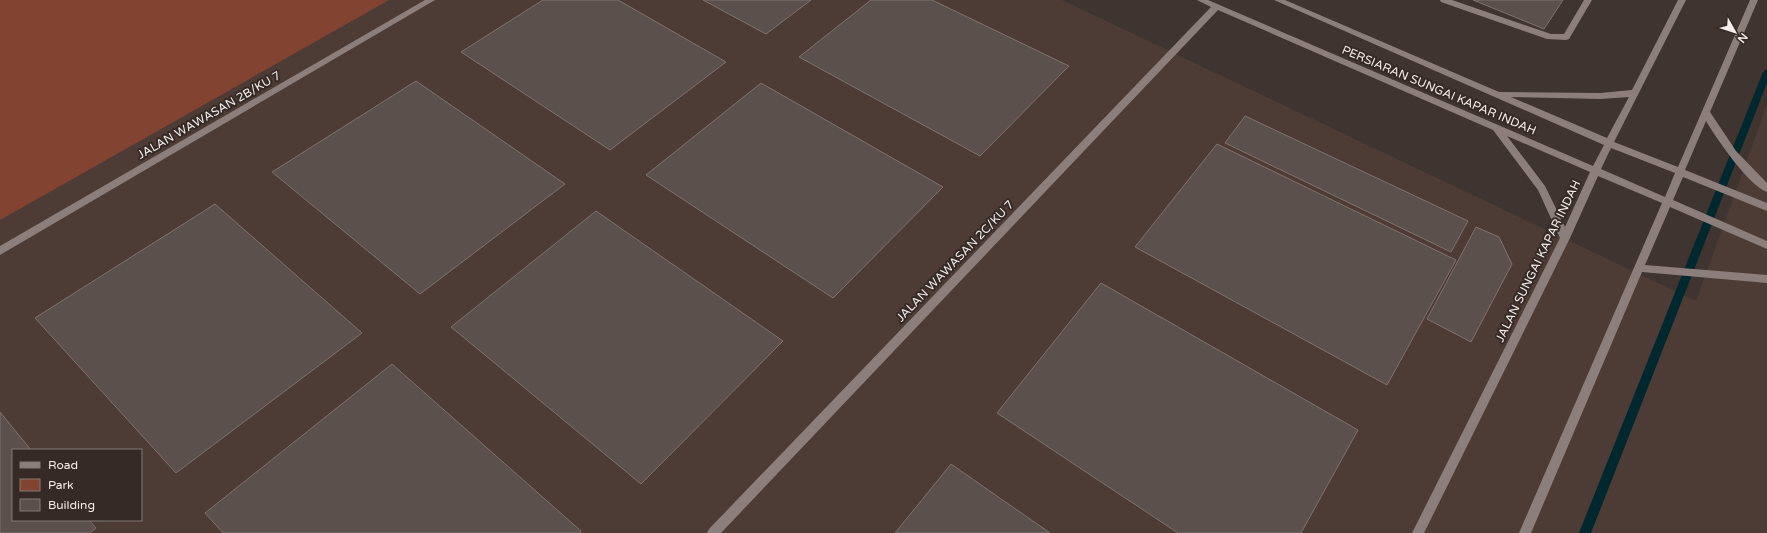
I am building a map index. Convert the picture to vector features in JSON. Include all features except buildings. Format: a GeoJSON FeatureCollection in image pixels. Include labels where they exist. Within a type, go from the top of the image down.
{"type":"FeatureCollection","features":[{"type":"Feature","properties":{"kind":"street","name":"JALAN WAWASAN 2B/KU 7"},"geometry":{"type":"LineString","coordinates":[[0,251],[431,0]]}},
{"type":"Feature","properties":{"kind":"street","name":"PERSIARAN SUNGAI KAPAR INDAH"},"geometry":{"type":"LineString","coordinates":[[1201,0],[1595,171],[1668,200],[1692,212],[1767,244]]}},
{"type":"Feature","properties":{"kind":"street","name":"PERSIARAN SUNGAI KAPAR INDAH"},"geometry":{"type":"LineString","coordinates":[[1278,0],[1609,143],[1763,205]]}},
{"type":"Feature","properties":{"kind":"street"},"geometry":{"type":"LineString","coordinates":[[1444,0],[1550,37],[1566,37],[1588,0]]}},
{"type":"Feature","properties":{"kind":"street","name":"JALAN SUNGAI KAPAR INDAH"},"geometry":{"type":"LineString","coordinates":[[1418,533],[1565,238],[1595,171],[1682,0]]}},
{"type":"Feature","properties":{"kind":"street"},"geometry":{"type":"LineString","coordinates":[[1525,533],[1754,0]]}},
{"type":"Feature","properties":{"kind":"street","name":"JALAN WAWASAN 2C/KU 7"},"geometry":{"type":"LineString","coordinates":[[713,533],[1216,7]]}},
{"type":"Feature","properties":{"kind":"street"},"geometry":{"type":"LineString","coordinates":[[1496,94],[1600,96],[1635,93]]}},
{"type":"Feature","properties":{"kind":"street"},"geometry":{"type":"LineString","coordinates":[[1706,113],[1727,148],[1753,176],[1767,188]]}},
{"type":"Feature","properties":{"kind":"street"},"geometry":{"type":"LineString","coordinates":[[1495,128],[1542,188],[1565,238]]}},
{"type":"Feature","properties":{"kind":"street"},"geometry":{"type":"LineString","coordinates":[[1639,268],[1767,279]]}},
{"type":"Feature","properties":{"kind":"shaded area"},"geometry":{"type":"Polygon","coordinates":[[[0,0],[1062,0],[1696,301],[1767,105],[1767,533],[0,533],[0,0]]]}},
{"type":"Feature","properties":{"kind":"green space"},"geometry":{"type":"Polygon","coordinates":[[[0,0],[389,0],[0,220],[0,0]]]}},
{"type":"Feature","properties":{"kind":"waterway"},"geometry":{"type":"LineString","coordinates":[[1585,533],[1767,72]]}}]}
